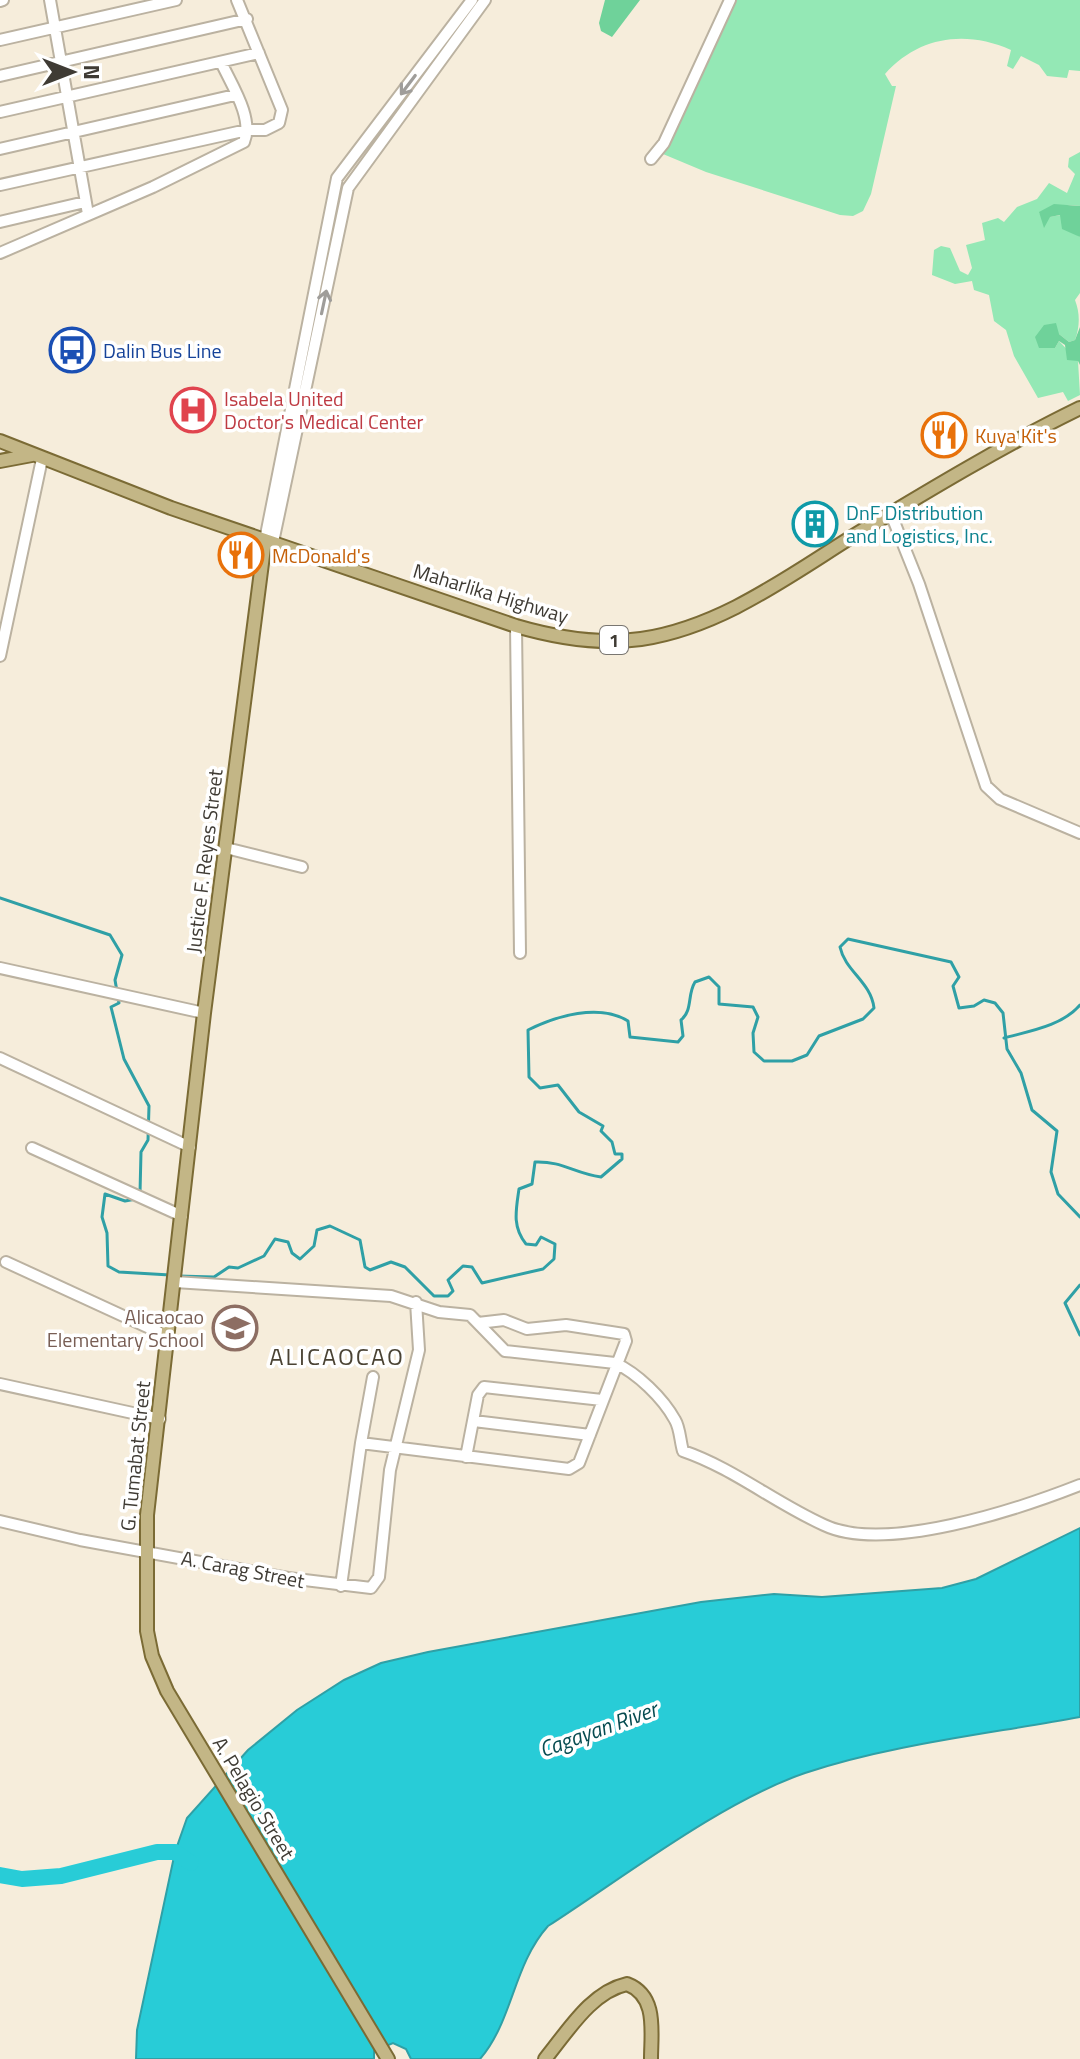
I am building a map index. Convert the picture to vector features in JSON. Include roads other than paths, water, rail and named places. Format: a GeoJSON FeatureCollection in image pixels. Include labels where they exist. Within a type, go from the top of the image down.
{"type":"FeatureCollection","features":[{"type":"Feature","properties":{"kind":"main road","name":"Maharlika Highway"},"geometry":{"type":"LineString","coordinates":[[0,441],[269,541],[516,626],[593,641],[640,639],[681,629],[721,614],[1009,445],[1080,408]]}},
{"type":"Feature","properties":{"kind":"main road"},"geometry":{"type":"LineString","coordinates":[[0,461],[38,457]]}},
{"type":"Feature","properties":{"kind":"main road","name":"Justice F. Reyes Street"},"geometry":{"type":"LineString","coordinates":[[186,1175],[204,1013],[269,541]]}},
{"type":"Feature","properties":{"kind":"main road","name":"G. Tumabat Street"},"geometry":{"type":"LineString","coordinates":[[145,1551],[186,1175]]}},
{"type":"Feature","properties":{"kind":"main road","name":"A. Pelagio Street"},"geometry":{"type":"LineString","coordinates":[[145,1551],[147,1631],[152,1656],[167,1691],[385,2054]]}},
{"type":"Feature","properties":{"kind":"main road"},"geometry":{"type":"LineString","coordinates":[[545,2059],[593,2002],[613,1987],[627,1984],[640,1990],[649,2004],[651,2059]]}},
{"type":"Feature","properties":{"kind":"street"},"geometry":{"type":"LineString","coordinates":[[50,0],[77,168],[87,208]]}},
{"type":"Feature","properties":{"kind":"street"},"geometry":{"type":"LineString","coordinates":[[0,40],[176,0]]}},
{"type":"Feature","properties":{"kind":"street"},"geometry":{"type":"LineString","coordinates":[[0,185],[247,130],[272,129],[282,119],[247,19],[237,0]]}},
{"type":"Feature","properties":{"kind":"street"},"geometry":{"type":"LineString","coordinates":[[269,541],[337,178],[472,0]]}},
{"type":"Feature","properties":{"kind":"street"},"geometry":{"type":"LineString","coordinates":[[269,541],[348,188],[485,0]]}},
{"type":"Feature","properties":{"kind":"street"},"geometry":{"type":"LineString","coordinates":[[651,159],[664,143],[730,0]]}},
{"type":"Feature","properties":{"kind":"street"},"geometry":{"type":"LineString","coordinates":[[0,76],[247,19]]}},
{"type":"Feature","properties":{"kind":"street"},"geometry":{"type":"LineString","coordinates":[[0,112],[259,53]]}},
{"type":"Feature","properties":{"kind":"street"},"geometry":{"type":"LineString","coordinates":[[0,253],[87,208],[244,142],[247,130],[221,62]]}},
{"type":"Feature","properties":{"kind":"street"},"geometry":{"type":"LineString","coordinates":[[0,149],[235,95]]}},
{"type":"Feature","properties":{"kind":"street"},"geometry":{"type":"LineString","coordinates":[[0,222],[87,208]]}},
{"type":"Feature","properties":{"kind":"street"},"geometry":{"type":"LineString","coordinates":[[0,656],[38,457]]}},
{"type":"Feature","properties":{"kind":"street"},"geometry":{"type":"LineString","coordinates":[[891,514],[919,584],[986,786],[997,798],[1080,833]]}},
{"type":"Feature","properties":{"kind":"street"},"geometry":{"type":"LineString","coordinates":[[516,626],[520,953]]}},
{"type":"Feature","properties":{"kind":"street"},"geometry":{"type":"LineString","coordinates":[[226,848],[302,867]]}},
{"type":"Feature","properties":{"kind":"street"},"geometry":{"type":"LineString","coordinates":[[0,968],[204,1013]]}},
{"type":"Feature","properties":{"kind":"street"},"geometry":{"type":"LineString","coordinates":[[0,1058],[190,1147]]}},
{"type":"Feature","properties":{"kind":"street"},"geometry":{"type":"LineString","coordinates":[[32,1148],[182,1216]]}},
{"type":"Feature","properties":{"kind":"street"},"geometry":{"type":"LineString","coordinates":[[6,1262],[169,1337]]}},
{"type":"Feature","properties":{"kind":"street"},"geometry":{"type":"LineString","coordinates":[[175,1278],[391,1296],[439,1312],[463,1313],[478,1323],[505,1351],[615,1363],[627,1368],[652,1392],[676,1422],[683,1451],[719,1465],[737,1479],[823,1525],[858,1536],[897,1533],[995,1513],[1080,1485]]}},
{"type":"Feature","properties":{"kind":"street"},"geometry":{"type":"LineString","coordinates":[[395,1448],[419,1350],[416,1302]]}},
{"type":"Feature","properties":{"kind":"street"},"geometry":{"type":"LineString","coordinates":[[361,1443],[569,1469],[579,1463],[626,1341],[621,1332],[566,1325],[527,1329],[504,1320],[478,1323]]}},
{"type":"Feature","properties":{"kind":"street"},"geometry":{"type":"LineString","coordinates":[[341,1586],[373,1377]]}},
{"type":"Feature","properties":{"kind":"street"},"geometry":{"type":"LineString","coordinates":[[0,1384],[160,1419]]}},
{"type":"Feature","properties":{"kind":"street"},"geometry":{"type":"LineString","coordinates":[[466,1457],[480,1390],[490,1385],[602,1400]]}},
{"type":"Feature","properties":{"kind":"street"},"geometry":{"type":"LineString","coordinates":[[474,1421],[590,1435]]}},
{"type":"Feature","properties":{"kind":"street","name":"A. Carag Street"},"geometry":{"type":"LineString","coordinates":[[0,1521],[145,1551],[367,1589],[378,1582],[395,1448]]}},
{"type":"Feature","properties":{"kind":"water","name":"Cagayan River"},"geometry":{"type":"Polygon","coordinates":[[[1080,1528],[1080,1717],[872,1754],[805,1773],[740,1802],[548,1926],[527,1958],[500,2028],[480,2059],[411,2059],[406,2049],[393,2043],[374,2051],[374,2059],[136,2059],[137,2030],[175,1852],[187,1818],[248,1750],[297,1710],[344,1680],[381,1663],[428,1652],[701,1602],[774,1594],[822,1597],[942,1588],[976,1579],[1080,1528]]]}},
{"type":"Feature","properties":{"kind":"waterway"},"geometry":{"type":"LineString","coordinates":[[0,898],[110,935],[122,955],[115,980],[119,1003],[111,1007],[124,1059],[149,1106],[148,1140],[141,1152],[140,1193],[136,1199],[125,1201],[105,1194],[102,1217],[107,1233],[108,1266],[119,1272],[170,1275]]}},
{"type":"Feature","properties":{"kind":"waterway"},"geometry":{"type":"LineString","coordinates":[[178,1276],[214,1277],[229,1267],[238,1268],[264,1256],[275,1239],[288,1242],[292,1253],[300,1259],[314,1246],[317,1230],[330,1226],[360,1240],[365,1267],[370,1270],[391,1262],[405,1267],[434,1296],[448,1296],[453,1291],[448,1280],[463,1266],[472,1267],[482,1283],[543,1269],[554,1259],[555,1244],[541,1237],[536,1245],[526,1244],[516,1218],[519,1189],[532,1184],[535,1162],[553,1163],[601,1177],[622,1159],[622,1154],[615,1154],[612,1142],[601,1131],[603,1126],[579,1112],[558,1085],[540,1088],[529,1077],[528,1030],[564,1016],[604,1013],[628,1021],[630,1037],[678,1042],[683,1036],[681,1020],[687,1012],[695,982],[709,977],[719,987],[719,1004],[753,1007],[758,1017],[753,1033],[754,1052],[764,1061],[792,1061],[807,1055],[819,1036],[863,1019],[874,1008],[868,991],[843,955],[840,947],[848,939],[951,962],[959,977],[953,986],[959,1008],[974,1006],[984,1000],[995,1003],[1003,1013],[1007,1049],[1021,1073],[1032,1110],[1057,1131],[1051,1172],[1058,1194],[1080,1217]]}},
{"type":"Feature","properties":{"kind":"waterway"},"geometry":{"type":"LineString","coordinates":[[1004,1038],[1055,1023],[1080,1005]]}},
{"type":"Feature","properties":{"kind":"waterway"},"geometry":{"type":"LineString","coordinates":[[1080,1285],[1065,1303],[1080,1335]]}},
{"type":"Feature","properties":{"kind":"waterway"},"geometry":{"type":"LineString","coordinates":[[0,1875],[22,1879],[61,1876],[157,1852],[175,1852],[191,1863]]}},
{"type":"Feature","properties":{"kind":"place","name":"Dalin Bus Line"},"geometry":{"type":"Point","coordinates":[72,350]}},
{"type":"Feature","properties":{"kind":"place","name":"Isabela United Doctor's Medical Center"},"geometry":{"type":"Point","coordinates":[193,410]}},
{"type":"Feature","properties":{"kind":"place","name":"Kuya Kit's"},"geometry":{"type":"Point","coordinates":[944,435]}},
{"type":"Feature","properties":{"kind":"place","name":"DnF Distribution and Logistics, Inc."},"geometry":{"type":"Point","coordinates":[815,524]}},
{"type":"Feature","properties":{"kind":"place","name":"McDonald's"},"geometry":{"type":"Point","coordinates":[241,555]}},
{"type":"Feature","properties":{"kind":"place","name":"Alicaocao Elementary School"},"geometry":{"type":"Point","coordinates":[235,1328]}},
{"type":"Feature","properties":{"kind":"district","name":"ALICAOCAO"},"geometry":{"type":"Point","coordinates":[337,1356]}}]}
